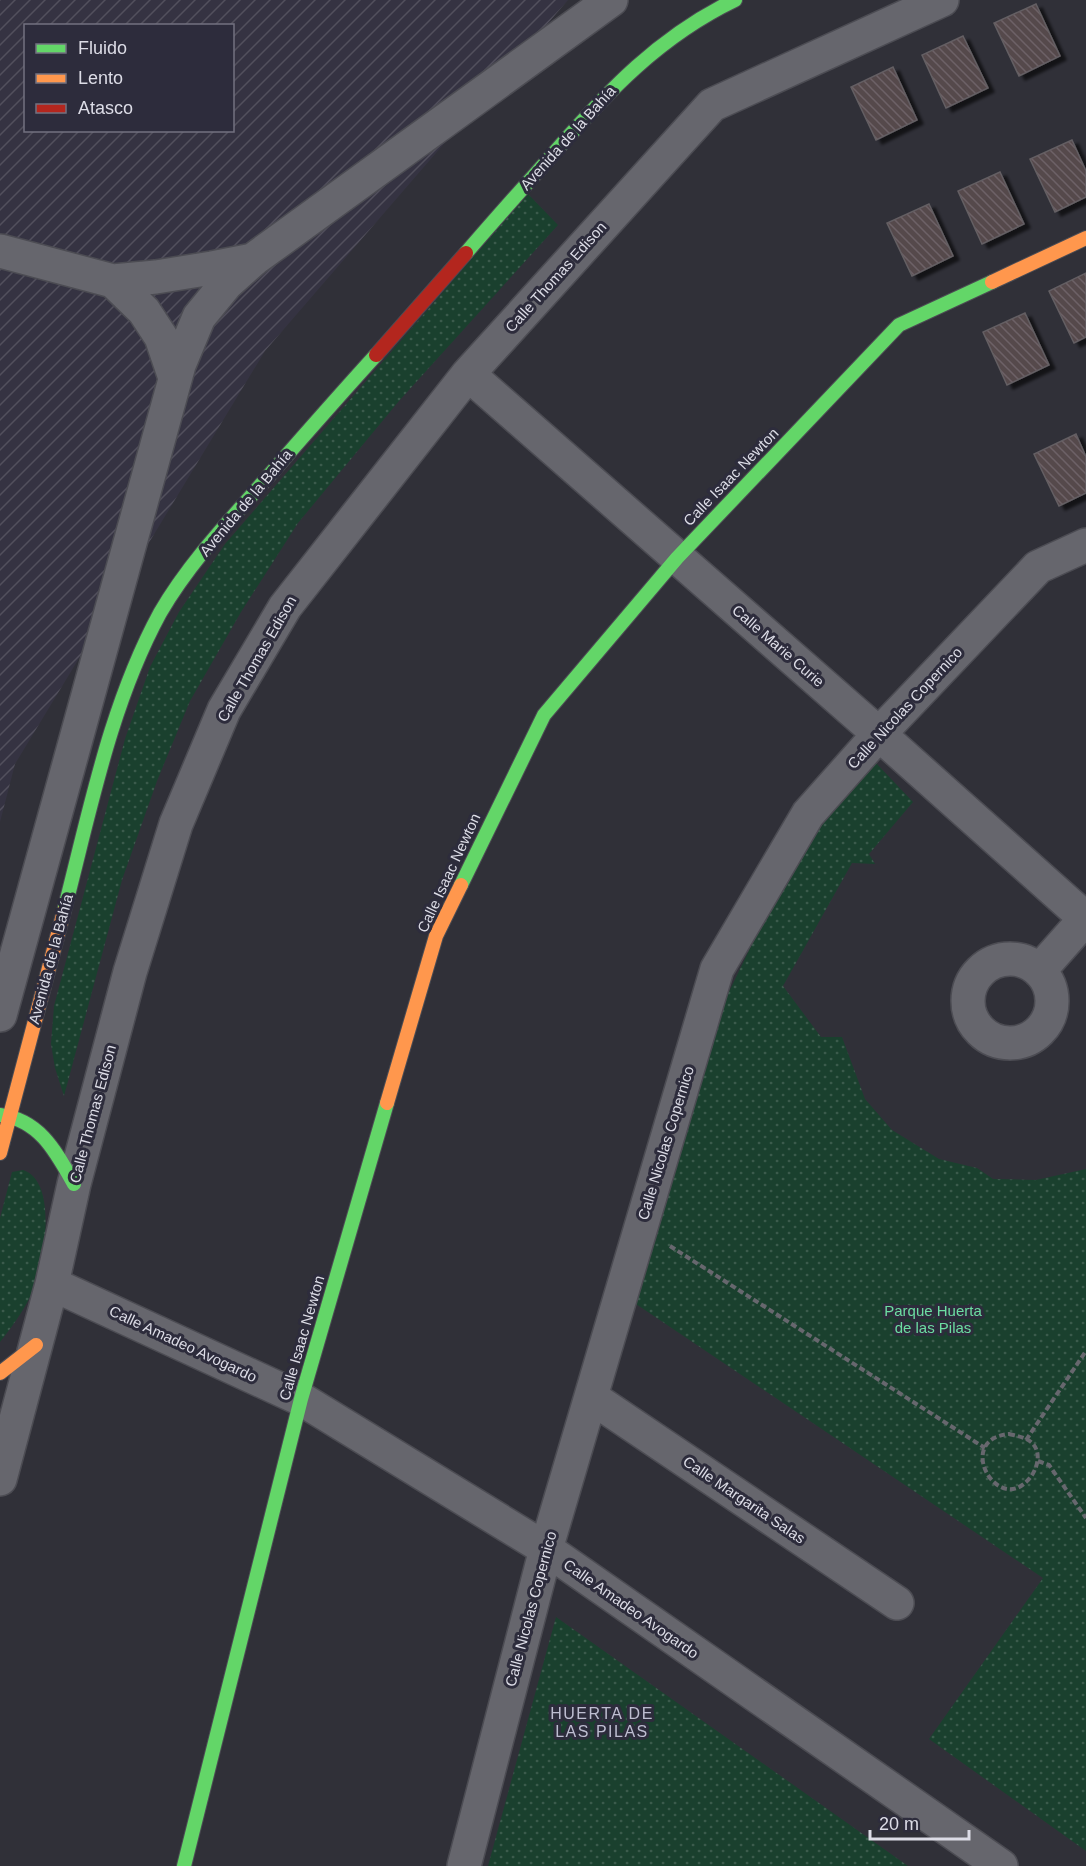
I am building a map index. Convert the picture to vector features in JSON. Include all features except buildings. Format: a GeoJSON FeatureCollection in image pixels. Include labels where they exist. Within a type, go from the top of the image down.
{"type":"FeatureCollection","features":[{"type":"Feature","properties":{"kind":"street"},"geometry":{"type":"LineString","coordinates":[[0,1016],[175,378],[199,317],[226,285],[254,259],[610,0]]}},
{"type":"Feature","properties":{"kind":"street","name":"Avenida de la Bahía"},"geometry":{"type":"LineString","coordinates":[[0,1153],[5,1115],[108,742],[133,672],[152,630],[176,589],[215,537],[584,119],[625,77],[661,45],[720,7],[735,0]]}},
{"type":"Feature","properties":{"kind":"street","name":"Calle Thomas Edison"},"geometry":{"type":"LineString","coordinates":[[0,1479],[52,1284],[74,1184],[130,972],[176,824],[225,710],[285,607],[468,374],[712,105],[942,0]]}},
{"type":"Feature","properties":{"kind":"street","name":"Calle Isaac Newton"},"geometry":{"type":"LineString","coordinates":[[184,1866],[301,1399],[435,936],[544,715],[677,558],[899,325],[1086,238]]}},
{"type":"Feature","properties":{"kind":"street"},"geometry":{"type":"LineString","coordinates":[[0,251],[113,281],[167,275],[254,259]]}},
{"type":"Feature","properties":{"kind":"street"},"geometry":{"type":"LineString","coordinates":[[113,281],[144,311],[161,337],[175,378]]}},
{"type":"Feature","properties":{"kind":"street","name":"Calle Marie Curie"},"geometry":{"type":"LineString","coordinates":[[468,374],[1086,918]]}},
{"type":"Feature","properties":{"kind":"street","name":"Calle Nicolas Copernico"},"geometry":{"type":"LineString","coordinates":[[464,1866],[546,1549],[717,969],[808,814],[879,734],[1038,567],[1086,545]]}},
{"type":"Feature","properties":{"kind":"street"},"geometry":{"type":"LineString","coordinates":[[1039,971],[1086,918]]}},
{"type":"Feature","properties":{"kind":"street"},"geometry":{"type":"LineString","coordinates":[[5,1115],[35,1128],[53,1149],[74,1184]]}},
{"type":"Feature","properties":{"kind":"street","name":"Calle Amadeo Avogardo"},"geometry":{"type":"LineString","coordinates":[[52,1284],[301,1399],[546,1549],[1001,1866]]}},
{"type":"Feature","properties":{"kind":"street"},"geometry":{"type":"LineString","coordinates":[[0,1373],[36,1345]]}},
{"type":"Feature","properties":{"kind":"street","name":"Calle Margarita Salas"},"geometry":{"type":"LineString","coordinates":[[591,1397],[897,1603]]}},
{"type":"Feature","properties":{"kind":"path"},"geometry":{"type":"LineString","coordinates":[[641,1227],[985,1448]]}},
{"type":"Feature","properties":{"kind":"path"},"geometry":{"type":"LineString","coordinates":[[1026,1440],[1086,1351]]}},
{"type":"Feature","properties":{"kind":"path"},"geometry":{"type":"LineString","coordinates":[[1010,1434],[1032,1442],[1038,1461],[1035,1471],[1027,1482],[1014,1488],[1002,1488],[990,1480],[983,1467],[985,1448],[999,1436],[1010,1434]]}},
{"type":"Feature","properties":{"kind":"path"},"geometry":{"type":"LineString","coordinates":[[1038,1461],[1049,1465],[1086,1518]]}},
{"type":"Feature","properties":{"kind":"shaded area"},"geometry":{"type":"Polygon","coordinates":[[[0,0],[568,0],[265,351],[15,764],[0,822],[0,0]]]}},
{"type":"Feature","properties":{"kind":"green space"},"geometry":{"type":"Polygon","coordinates":[[[528,194],[558,225],[399,401],[298,523],[241,612],[190,701],[157,781],[122,880],[64,1096],[55,1068],[51,1044],[54,1006],[125,739],[150,667],[179,612],[225,544],[528,194]]]}},
{"type":"Feature","properties":{"kind":"green space","name":"Parque Huerta de las Pilas"},"geometry":{"type":"Polygon","coordinates":[[[876,763],[913,802],[869,854],[875,864],[852,863],[783,986],[821,1037],[842,1037],[865,1099],[892,1130],[939,1159],[977,1168],[993,1179],[1036,1180],[1086,1169],[1086,1851],[929,1739],[1043,1578],[636,1304],[664,1190],[724,1002],[753,942],[811,837],[876,763]]]}},
{"type":"Feature","properties":{"kind":"green space"},"geometry":{"type":"Polygon","coordinates":[[[23,1170],[34,1177],[41,1188],[46,1220],[43,1255],[29,1298],[16,1321],[0,1342],[0,1218],[12,1172],[23,1170]]]}},
{"type":"Feature","properties":{"kind":"green space"},"geometry":{"type":"Polygon","coordinates":[[[556,1617],[908,1866],[488,1866],[556,1617]]]}},
{"type":"Feature","properties":{"kind":"traffic: fast"},"geometry":{"type":"LineString","coordinates":[[466,253],[615,87],[683,30],[735,0]]}},
{"type":"Feature","properties":{"kind":"traffic: fast"},"geometry":{"type":"LineString","coordinates":[[461,885],[544,715],[677,558],[899,325],[992,282]]}},
{"type":"Feature","properties":{"kind":"traffic: fast"},"geometry":{"type":"LineString","coordinates":[[64,911],[115,721],[128,684],[160,613],[180,582],[215,537],[376,355]]}},
{"type":"Feature","properties":{"kind":"traffic: fast"},"geometry":{"type":"LineString","coordinates":[[184,1866],[301,1399],[387,1103]]}},
{"type":"Feature","properties":{"kind":"traffic: fast"},"geometry":{"type":"LineString","coordinates":[[0,1115],[26,1123],[45,1139],[74,1184]]}},
{"type":"Feature","properties":{"kind":"traffic: slow"},"geometry":{"type":"LineString","coordinates":[[992,282],[1086,238]]}},
{"type":"Feature","properties":{"kind":"traffic: slow"},"geometry":{"type":"LineString","coordinates":[[387,1103],[436,936],[461,885]]}},
{"type":"Feature","properties":{"kind":"traffic: slow"},"geometry":{"type":"LineString","coordinates":[[0,1153],[64,911]]}},
{"type":"Feature","properties":{"kind":"traffic: slow"},"geometry":{"type":"LineString","coordinates":[[0,1373],[36,1345]]}},
{"type":"Feature","properties":{"kind":"traffic: jam"},"geometry":{"type":"LineString","coordinates":[[376,355],[466,253]]}},
{"type":"Feature","properties":{"kind":"district","name":"HUERTA DE LAS PILAS"},"geometry":{"type":"Point","coordinates":[602,1722]}}]}
